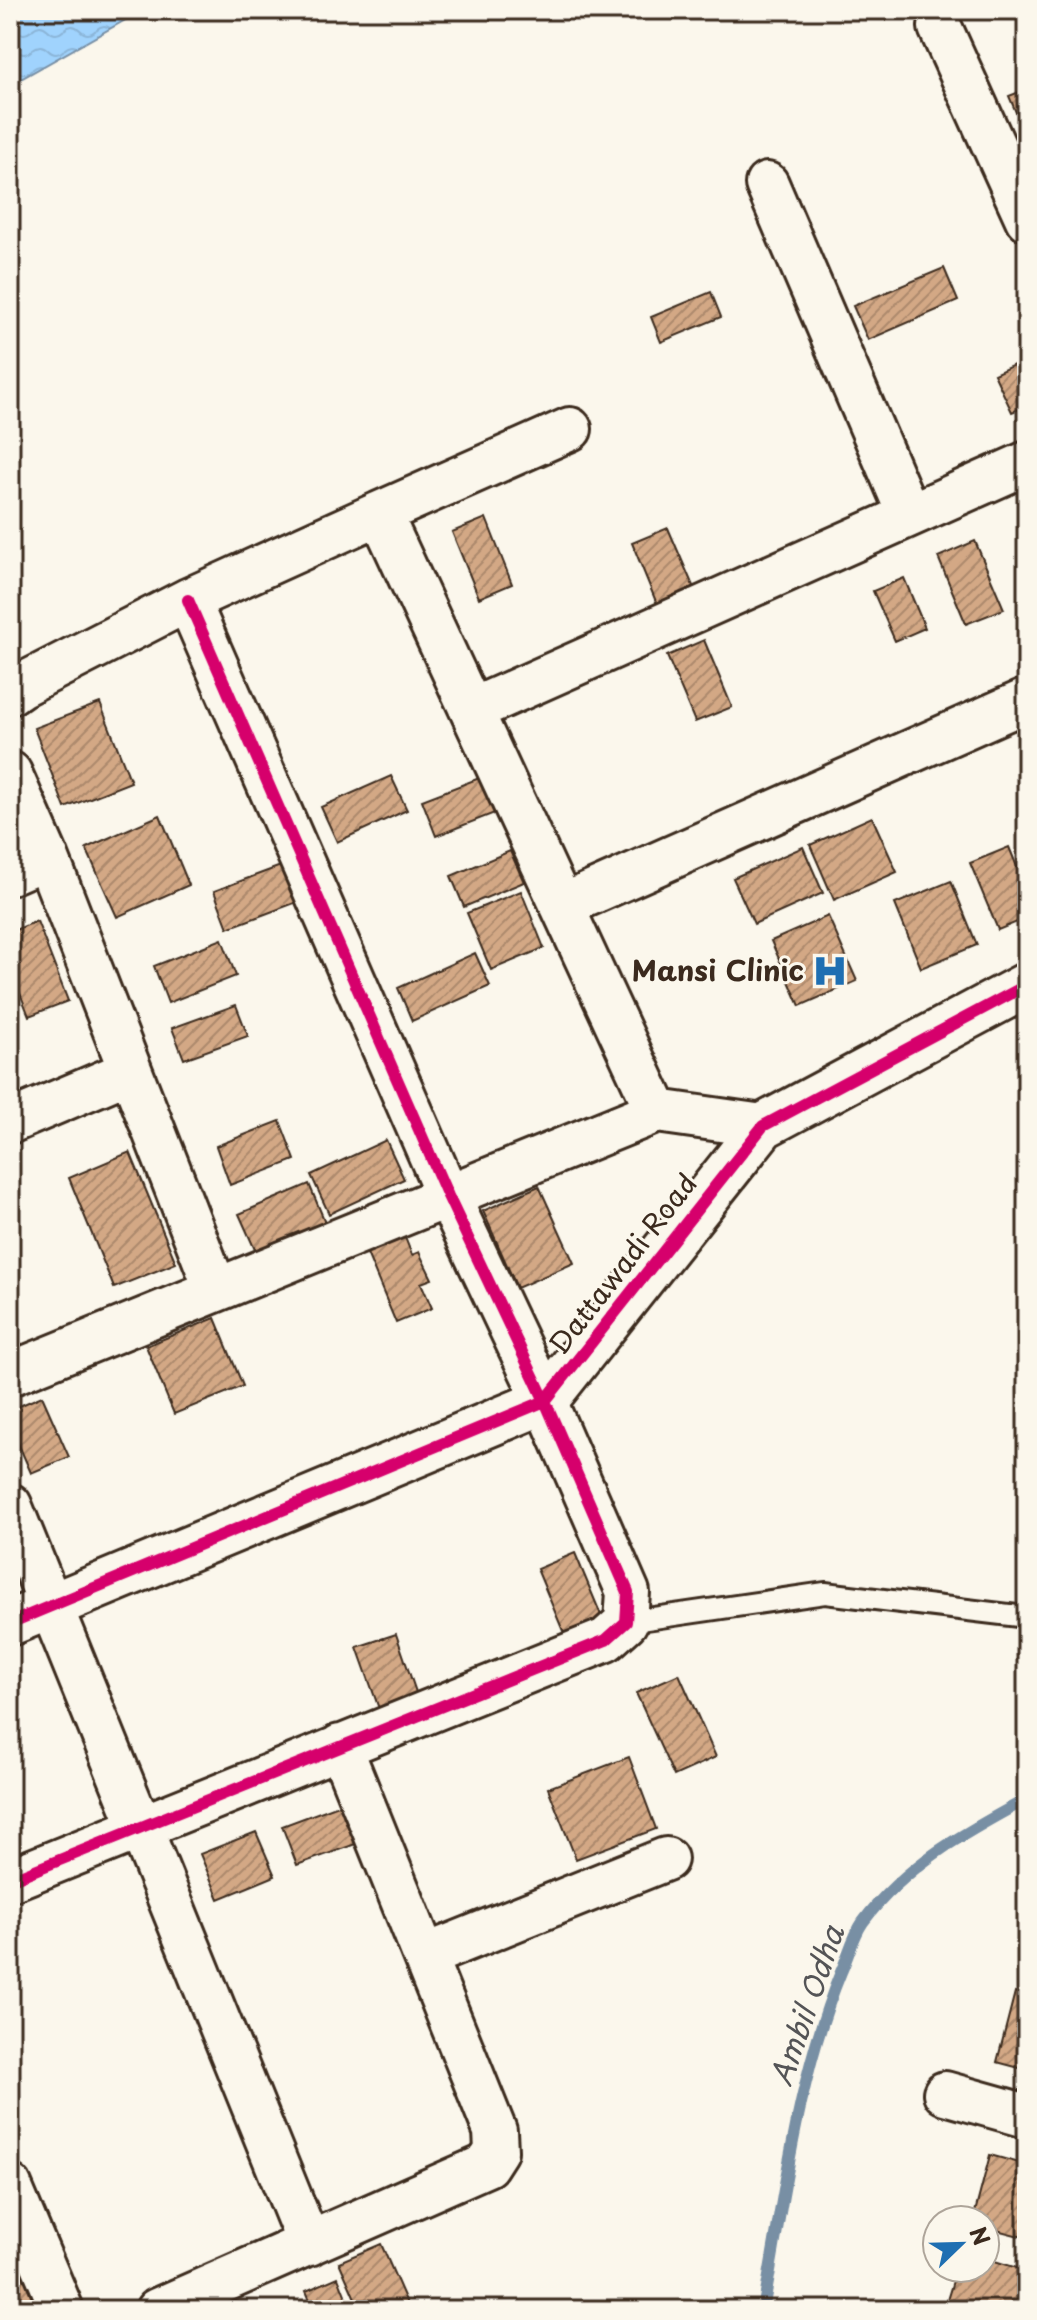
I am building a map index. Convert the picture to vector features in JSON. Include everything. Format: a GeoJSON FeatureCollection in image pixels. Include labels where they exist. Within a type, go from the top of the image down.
{"type":"FeatureCollection","features":[{"type":"Feature","properties":{"kind":"street"},"geometry":{"type":"LineString","coordinates":[[940,27],[1027,219]]}},
{"type":"Feature","properties":{"kind":"street"},"geometry":{"type":"LineString","coordinates":[[767,184],[909,515]]}},
{"type":"Feature","properties":{"kind":"street"},"geometry":{"type":"LineString","coordinates":[[10,693],[188,600],[570,429]]}},
{"type":"Feature","properties":{"kind":"street"},"geometry":{"type":"LineString","coordinates":[[472,710],[1027,463]]}},
{"type":"Feature","properties":{"kind":"street"},"geometry":{"type":"LineString","coordinates":[[380,513],[657,1111]]}},
{"type":"Feature","properties":{"kind":"street"},"geometry":{"type":"LineString","coordinates":[[10,1880],[606,1640],[626,1622],[628,1592],[545,1401],[448,1196],[188,600]]}},
{"type":"Feature","properties":{"kind":"street"},"geometry":{"type":"LineString","coordinates":[[562,906],[1027,700]]}},
{"type":"Feature","properties":{"kind":"street"},"geometry":{"type":"LineString","coordinates":[[10,773],[29,865],[130,1071],[216,1290]]}},
{"type":"Feature","properties":{"kind":"street","name":"Dattawadi Road"},"geometry":{"type":"LineString","coordinates":[[10,1623],[545,1401],[763,1126],[1027,985]]}},
{"type":"Feature","properties":{"kind":"street"},"geometry":{"type":"LineString","coordinates":[[10,1122],[130,1071]]}},
{"type":"Feature","properties":{"kind":"street"},"geometry":{"type":"LineString","coordinates":[[10,1374],[657,1111],[763,1126]]}},
{"type":"Feature","properties":{"kind":"street"},"geometry":{"type":"LineString","coordinates":[[10,1505],[309,2244]]}},
{"type":"Feature","properties":{"kind":"street"},"geometry":{"type":"LineString","coordinates":[[157,2310],[487,2165],[496,2151],[495,2131],[340,1746]]}},
{"type":"Feature","properties":{"kind":"street"},"geometry":{"type":"LineString","coordinates":[[425,1956],[666,1859]]}},
{"type":"Feature","properties":{"kind":"street"},"geometry":{"type":"LineString","coordinates":[[945,2093],[1027,2116]]}},
{"type":"Feature","properties":{"kind":"street"},"geometry":{"type":"LineString","coordinates":[[10,2186],[62,2310]]}},
{"type":"Feature","properties":{"kind":"lane"},"geometry":{"type":"LineString","coordinates":[[626,1622],[825,1593],[1027,1617]]}},
{"type":"Feature","properties":{"kind":"water"},"geometry":{"type":"Polygon","coordinates":[[[10,10],[143,10],[10,85],[10,10]]]}},
{"type":"Feature","properties":{"kind":"building"},"geometry":{"type":"Polygon","coordinates":[[[1027,89],[1027,138],[1009,96],[1027,89]]]}},
{"type":"Feature","properties":{"kind":"building"},"geometry":{"type":"Polygon","coordinates":[[[944,268],[958,301],[868,340],[853,306],[944,268]]]}},
{"type":"Feature","properties":{"kind":"building"},"geometry":{"type":"Polygon","coordinates":[[[711,292],[721,317],[661,342],[651,317],[711,292]]]}},
{"type":"Feature","properties":{"kind":"building"},"geometry":{"type":"Polygon","coordinates":[[[1027,359],[1027,406],[1012,412],[994,374],[1027,359]]]}},
{"type":"Feature","properties":{"kind":"building"},"geometry":{"type":"Polygon","coordinates":[[[486,518],[512,584],[479,598],[452,532],[486,518]]]}},
{"type":"Feature","properties":{"kind":"building"},"geometry":{"type":"Polygon","coordinates":[[[668,528],[696,593],[659,609],[632,543],[668,528]]]}},
{"type":"Feature","properties":{"kind":"building"},"geometry":{"type":"Polygon","coordinates":[[[975,541],[1004,609],[966,624],[938,557],[975,541]]]}},
{"type":"Feature","properties":{"kind":"building"},"geometry":{"type":"Polygon","coordinates":[[[904,578],[925,628],[895,641],[873,591],[904,578]]]}},
{"type":"Feature","properties":{"kind":"building"},"geometry":{"type":"Polygon","coordinates":[[[704,640],[732,707],[695,722],[667,656],[704,640]]]}},
{"type":"Feature","properties":{"kind":"building"},"geometry":{"type":"Polygon","coordinates":[[[100,703],[131,782],[65,808],[34,728],[100,703]]]}},
{"type":"Feature","properties":{"kind":"building"},"geometry":{"type":"Polygon","coordinates":[[[495,772],[510,807],[436,836],[422,800],[495,772]]]}},
{"type":"Feature","properties":{"kind":"building"},"geometry":{"type":"Polygon","coordinates":[[[391,776],[407,810],[337,842],[321,807],[391,776]]]}},
{"type":"Feature","properties":{"kind":"building"},"geometry":{"type":"Polygon","coordinates":[[[160,815],[189,885],[117,917],[86,848],[160,815]]]}},
{"type":"Feature","properties":{"kind":"building"},"geometry":{"type":"Polygon","coordinates":[[[872,817],[897,872],[834,900],[810,845],[872,817]]]}},
{"type":"Feature","properties":{"kind":"building"},"geometry":{"type":"Polygon","coordinates":[[[803,847],[823,893],[754,924],[733,878],[803,847]]]}},
{"type":"Feature","properties":{"kind":"building"},"geometry":{"type":"Polygon","coordinates":[[[1009,847],[1027,891],[1027,918],[998,930],[970,863],[1009,847]]]}},
{"type":"Feature","properties":{"kind":"building"},"geometry":{"type":"Polygon","coordinates":[[[510,851],[524,882],[464,907],[451,876],[510,851]]]}},
{"type":"Feature","properties":{"kind":"building"},"geometry":{"type":"Polygon","coordinates":[[[286,864],[300,901],[228,928],[214,891],[286,864]]]}},
{"type":"Feature","properties":{"kind":"building"},"geometry":{"type":"Polygon","coordinates":[[[951,881],[977,945],[921,968],[895,904],[951,881]]]}},
{"type":"Feature","properties":{"kind":"building"},"geometry":{"type":"Polygon","coordinates":[[[521,891],[544,948],[491,970],[467,913],[521,891]]]}},
{"type":"Feature","properties":{"kind":"building"},"geometry":{"type":"Polygon","coordinates":[[[828,916],[857,981],[800,1006],[771,941],[828,916]]]}},
{"type":"Feature","properties":{"kind":"building"},"geometry":{"type":"Polygon","coordinates":[[[37,921],[68,1001],[29,1016],[10,968],[10,932],[37,921]]]}},
{"type":"Feature","properties":{"kind":"building"},"geometry":{"type":"Polygon","coordinates":[[[222,939],[236,976],[168,1003],[154,966],[222,939]]]}},
{"type":"Feature","properties":{"kind":"building"},"geometry":{"type":"Polygon","coordinates":[[[475,953],[490,986],[412,1021],[398,988],[475,953]]]}},
{"type":"Feature","properties":{"kind":"building"},"geometry":{"type":"Polygon","coordinates":[[[236,1005],[248,1036],[184,1059],[172,1028],[236,1005]]]}},
{"type":"Feature","properties":{"kind":"building"},"geometry":{"type":"Polygon","coordinates":[[[280,1121],[295,1160],[230,1185],[216,1146],[280,1121]]]}},
{"type":"Feature","properties":{"kind":"building"},"geometry":{"type":"Polygon","coordinates":[[[386,1140],[404,1179],[329,1214],[311,1175],[386,1140]]]}},
{"type":"Feature","properties":{"kind":"building"},"geometry":{"type":"Polygon","coordinates":[[[130,1152],[176,1263],[114,1288],[69,1178],[130,1152]]]}},
{"type":"Feature","properties":{"kind":"building"},"geometry":{"type":"Polygon","coordinates":[[[309,1184],[325,1222],[256,1252],[239,1214],[309,1184]]]}},
{"type":"Feature","properties":{"kind":"building"},"geometry":{"type":"Polygon","coordinates":[[[539,1186],[574,1263],[517,1288],[483,1211],[539,1186]]]}},
{"type":"Feature","properties":{"kind":"building"},"geometry":{"type":"Polygon","coordinates":[[[404,1235],[412,1255],[419,1252],[432,1279],[421,1283],[432,1308],[396,1323],[366,1251],[404,1235]]]}},
{"type":"Feature","properties":{"kind":"building"},"geometry":{"type":"Polygon","coordinates":[[[215,1318],[243,1386],[174,1414],[146,1346],[215,1318]]]}},
{"type":"Feature","properties":{"kind":"building"},"geometry":{"type":"Polygon","coordinates":[[[42,1396],[69,1457],[31,1473],[10,1425],[10,1410],[42,1396]]]}},
{"type":"Feature","properties":{"kind":"building"},"geometry":{"type":"Polygon","coordinates":[[[575,1553],[606,1627],[568,1643],[537,1569],[575,1553]]]}},
{"type":"Feature","properties":{"kind":"building"},"geometry":{"type":"Polygon","coordinates":[[[396,1634],[421,1707],[383,1720],[357,1647],[396,1634]]]}},
{"type":"Feature","properties":{"kind":"building"},"geometry":{"type":"Polygon","coordinates":[[[679,1674],[716,1757],[674,1776],[636,1693],[679,1674]]]}},
{"type":"Feature","properties":{"kind":"building"},"geometry":{"type":"Polygon","coordinates":[[[629,1757],[656,1829],[576,1859],[548,1788],[629,1757]]]}},
{"type":"Feature","properties":{"kind":"building"},"geometry":{"type":"Polygon","coordinates":[[[352,1800],[367,1840],[297,1865],[282,1826],[352,1800]]]}},
{"type":"Feature","properties":{"kind":"building"},"geometry":{"type":"Polygon","coordinates":[[[256,1832],[275,1876],[219,1899],[200,1854],[256,1832]]]}},
{"type":"Feature","properties":{"kind":"building"},"geometry":{"type":"Polygon","coordinates":[[[1015,1992],[1027,1996],[1027,2070],[997,2062],[1015,1992]]]}},
{"type":"Feature","properties":{"kind":"building"},"geometry":{"type":"Polygon","coordinates":[[[990,2155],[1027,2165],[1027,2238],[1001,2231],[1001,2204],[977,2204],[990,2155]]]}},
{"type":"Feature","properties":{"kind":"building"},"geometry":{"type":"Polygon","coordinates":[[[381,2244],[410,2310],[360,2310],[339,2262],[381,2244]]]}},
{"type":"Feature","properties":{"kind":"building"},"geometry":{"type":"Polygon","coordinates":[[[20,2263],[34,2297],[10,2308],[10,2267],[20,2263]]]}},
{"type":"Feature","properties":{"kind":"building"},"geometry":{"type":"Polygon","coordinates":[[[1001,2263],[1027,2271],[1027,2293],[1022,2310],[944,2310],[952,2284],[1001,2284],[1001,2263]]]}},
{"type":"Feature","properties":{"kind":"building"},"geometry":{"type":"Polygon","coordinates":[[[338,2277],[351,2310],[314,2310],[306,2291],[338,2277]]]}},
{"type":"Feature","properties":{"kind":"waterway","name":"Ambil Odha"},"geometry":{"type":"LineString","coordinates":[[763,2310],[785,2182],[813,2054],[856,1934],[880,1902],[917,1867],[959,1837],[1027,1799]]}},
{"type":"Feature","properties":{"kind":"cycle path"},"geometry":{"type":"LineString","coordinates":[[10,1880],[606,1640],[626,1622],[628,1592],[545,1401],[448,1196],[188,600]]}},
{"type":"Feature","properties":{"kind":"cycle path"},"geometry":{"type":"LineString","coordinates":[[10,1623],[545,1401],[763,1126],[1027,985]]}},
{"type":"Feature","properties":{"kind":"place","name":"Mansi Clinic"},"geometry":{"type":"Point","coordinates":[830,971]}}]}
